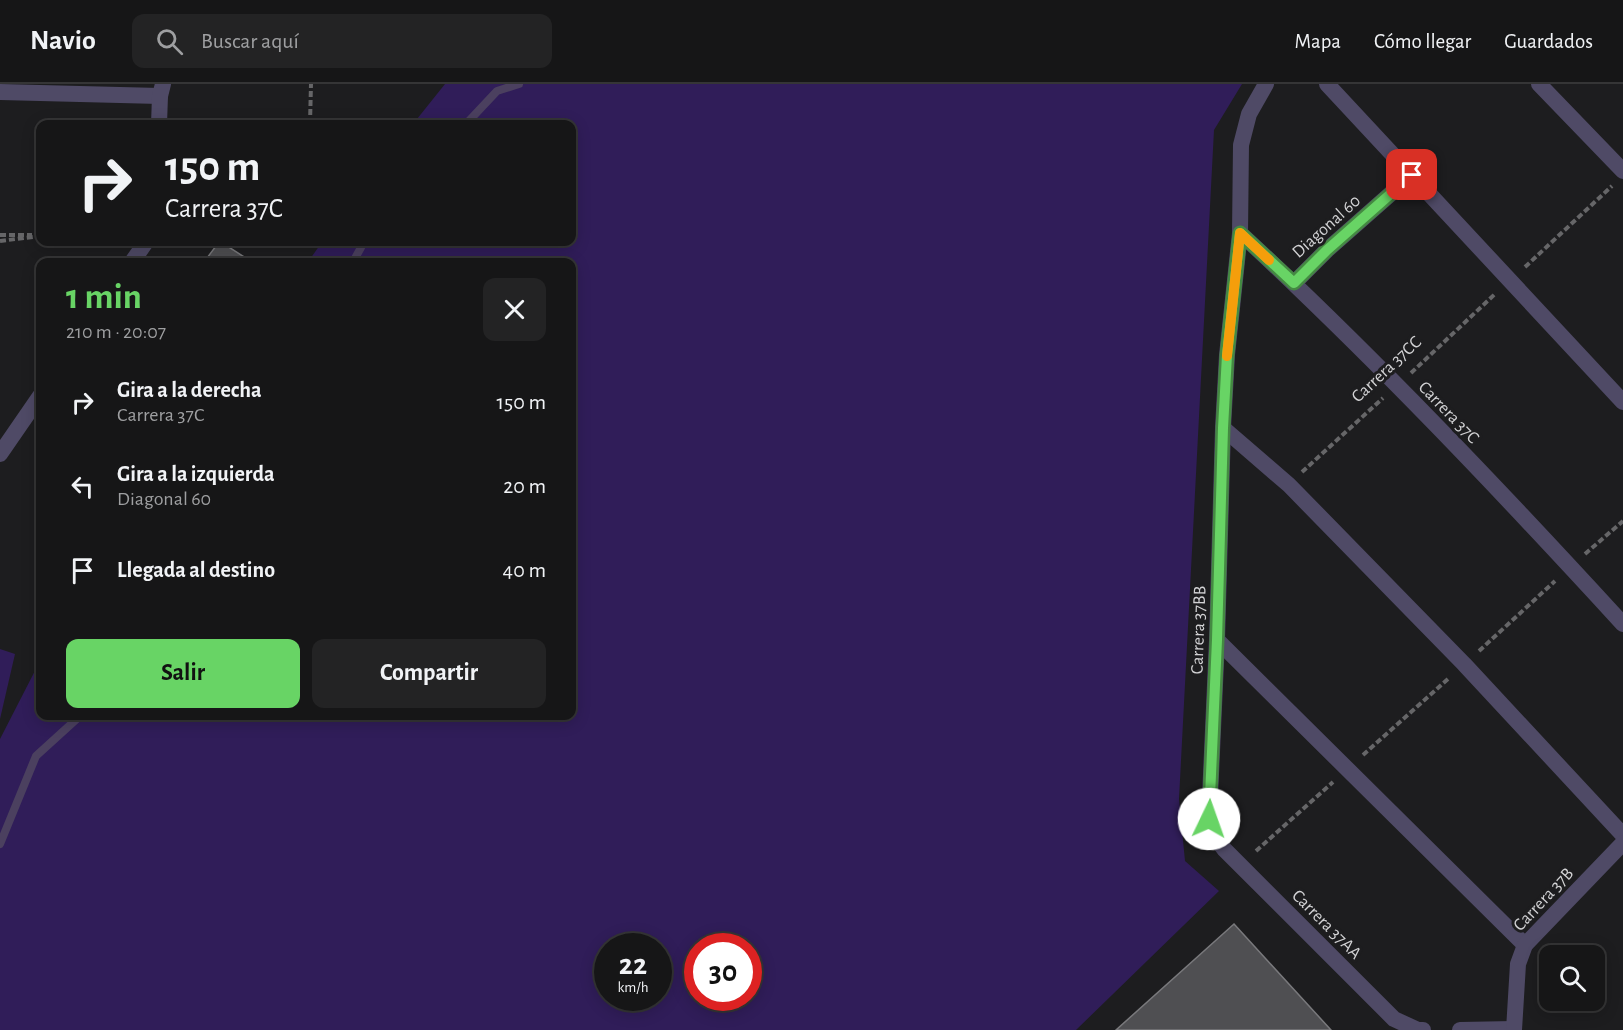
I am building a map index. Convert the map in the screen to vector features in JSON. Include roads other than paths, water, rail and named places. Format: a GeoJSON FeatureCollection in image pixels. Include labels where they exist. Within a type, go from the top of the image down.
{"type":"FeatureCollection","features":[{"type":"Feature","properties":{"kind":"street","name":"Carrera 37BB"},"geometry":{"type":"LineString","coordinates":[[1212,833],[1209,819],[1223,428],[1227,355],[1240,233],[1240,145],[1249,114],[1266,84]]}},
{"type":"Feature","properties":{"kind":"street"},"geometry":{"type":"LineString","coordinates":[[1327,84],[1623,402]]}},
{"type":"Feature","properties":{"kind":"street"},"geometry":{"type":"LineString","coordinates":[[1539,84],[1619,177]]}},
{"type":"Feature","properties":{"kind":"street"},"geometry":{"type":"LineString","coordinates":[[0,92],[162,90],[159,120]]}},
{"type":"Feature","properties":{"kind":"street","name":"Diagonal 60"},"geometry":{"type":"LineString","coordinates":[[1294,283],[1327,250],[1412,175]]}},
{"type":"Feature","properties":{"kind":"street","name":"Carrera 37C"},"geometry":{"type":"LineString","coordinates":[[1240,233],[1397,385],[1623,624]]}},
{"type":"Feature","properties":{"kind":"street"},"geometry":{"type":"LineString","coordinates":[[0,454],[36,402]]}},
{"type":"Feature","properties":{"kind":"street"},"geometry":{"type":"LineString","coordinates":[[1223,428],[1288,485],[1464,664],[1623,835]]}},
{"type":"Feature","properties":{"kind":"street"},"geometry":{"type":"LineString","coordinates":[[1217,640],[1525,945]]}},
{"type":"Feature","properties":{"kind":"street","name":"Carrera 37AA"},"geometry":{"type":"LineString","coordinates":[[1212,833],[1240,865],[1394,1019],[1418,1030],[1424,1030]]}},
{"type":"Feature","properties":{"kind":"street","name":"Carrera 37B"},"geometry":{"type":"LineString","coordinates":[[1514,1029],[1518,964],[1525,945],[1623,843]]}},
{"type":"Feature","properties":{"kind":"street"},"geometry":{"type":"LineString","coordinates":[[1460,1030],[1514,1029]]}},
{"type":"Feature","properties":{"kind":"waterway"},"geometry":{"type":"LineString","coordinates":[[470,120],[497,91],[519,84]]}},
{"type":"Feature","properties":{"kind":"waterway"},"geometry":{"type":"LineString","coordinates":[[355,258],[362,246]]}},
{"type":"Feature","properties":{"kind":"waterway"},"geometry":{"type":"LineString","coordinates":[[0,844],[36,756],[76,720]]}}]}
